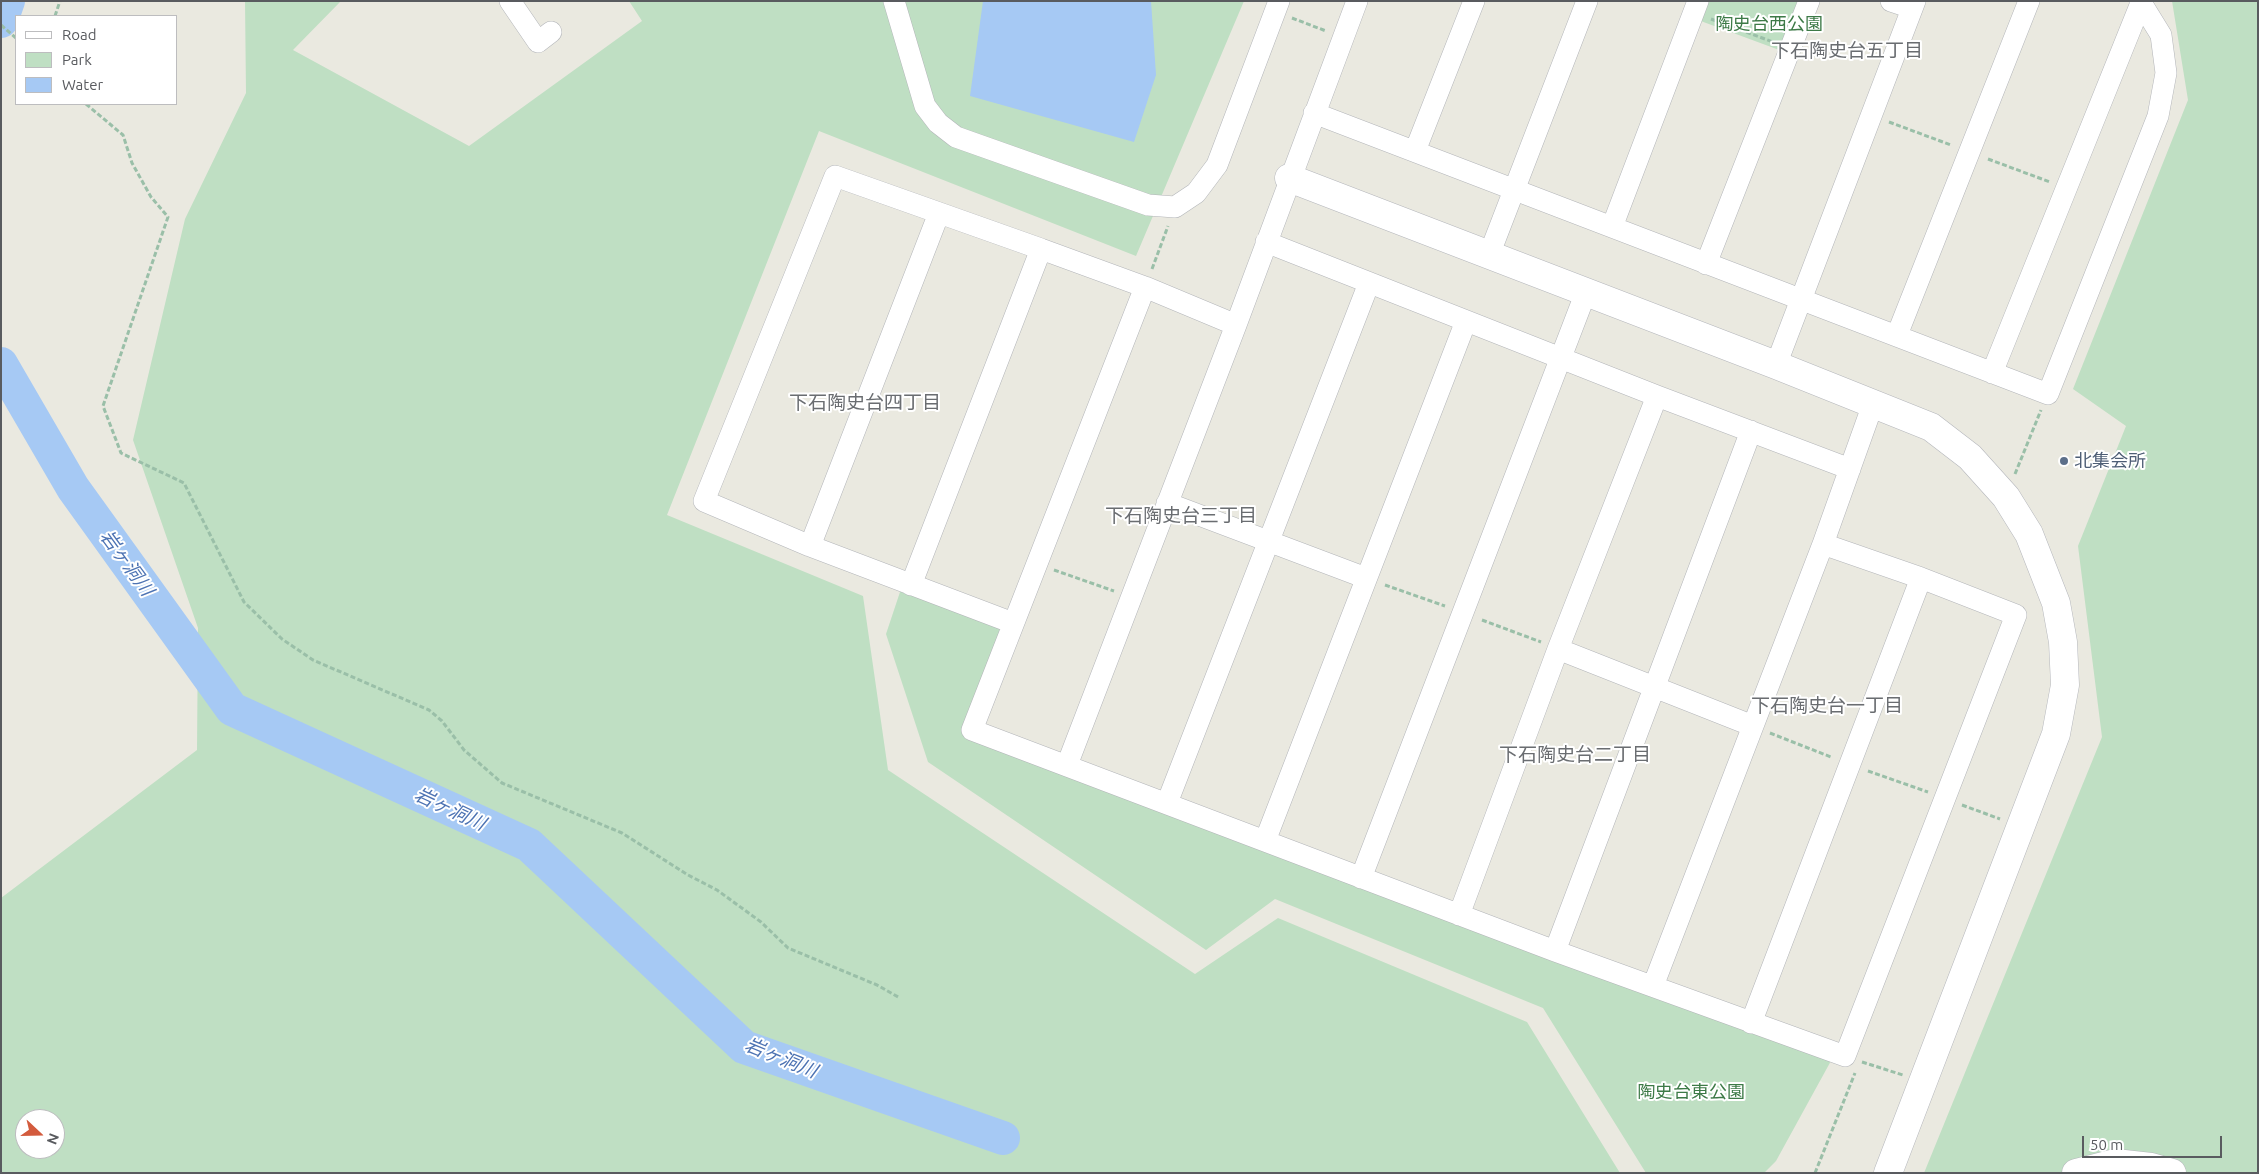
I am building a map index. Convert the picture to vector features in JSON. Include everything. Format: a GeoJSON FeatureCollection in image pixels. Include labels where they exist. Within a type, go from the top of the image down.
{"type":"FeatureCollection","features":[{"type":"Feature","properties":{"kind":"street"},"geometry":{"type":"LineString","coordinates":[[510,1],[538,42],[551,32]]}},
{"type":"Feature","properties":{"kind":"street"},"geometry":{"type":"LineString","coordinates":[[894,1],[925,106],[938,123],[956,137],[1148,205],[1175,207],[1196,194],[1217,165],[1278,6]]}},
{"type":"Feature","properties":{"kind":"street"},"geometry":{"type":"LineString","coordinates":[[1067,765],[1236,325],[1289,178],[1357,1]]}},
{"type":"Feature","properties":{"kind":"street"},"geometry":{"type":"LineString","coordinates":[[1415,151],[1474,1]]}},
{"type":"Feature","properties":{"kind":"street"},"geometry":{"type":"LineString","coordinates":[[1489,255],[1587,1]]}},
{"type":"Feature","properties":{"kind":"street"},"geometry":{"type":"LineString","coordinates":[[1706,264],[1809,1]]}},
{"type":"Feature","properties":{"kind":"street"},"geometry":{"type":"LineString","coordinates":[[1776,365],[1914,5],[1891,1]]}},
{"type":"Feature","properties":{"kind":"street"},"geometry":{"type":"LineString","coordinates":[[1897,335],[2029,1]]}},
{"type":"Feature","properties":{"kind":"street"},"geometry":{"type":"LineString","coordinates":[[1314,113],[2048,394],[2158,116],[2166,73],[2161,35],[2140,2]]}},
{"type":"Feature","properties":{"kind":"street"},"geometry":{"type":"LineString","coordinates":[[1992,374],[2140,2]]}},
{"type":"Feature","properties":{"kind":"street"},"geometry":{"type":"LineString","coordinates":[[1612,227],[1696,7]]}},
{"type":"Feature","properties":{"kind":"street"},"geometry":{"type":"LineString","coordinates":[[1013,623],[810,546],[704,501],[836,176],[1145,287],[1236,325]]}},
{"type":"Feature","properties":{"kind":"street"},"geometry":{"type":"LineString","coordinates":[[1289,178],[1776,365],[1931,427],[1970,457],[2006,497],[2029,534],[2056,602],[2062,642],[2065,685],[2056,734],[1888,1173]]}},
{"type":"Feature","properties":{"kind":"street"},"geometry":{"type":"LineString","coordinates":[[810,546],[938,213]]}},
{"type":"Feature","properties":{"kind":"street"},"geometry":{"type":"LineString","coordinates":[[1266,242],[1657,396],[1850,469]]}},
{"type":"Feature","properties":{"kind":"street"},"geometry":{"type":"LineString","coordinates":[[911,584],[1041,249]]}},
{"type":"Feature","properties":{"kind":"street"},"geometry":{"type":"LineString","coordinates":[[1167,803],[1369,283]]}},
{"type":"Feature","properties":{"kind":"street"},"geometry":{"type":"LineString","coordinates":[[1145,287],[972,730],[1458,915],[1845,1056],[2016,616],[1921,578],[1823,544]]}},
{"type":"Feature","properties":{"kind":"street"},"geometry":{"type":"LineString","coordinates":[[1360,878],[1586,292]]}},
{"type":"Feature","properties":{"kind":"street"},"geometry":{"type":"LineString","coordinates":[[1265,841],[1466,321]]}},
{"type":"Feature","properties":{"kind":"street"},"geometry":{"type":"LineString","coordinates":[[1458,915],[1558,649],[1657,396]]}},
{"type":"Feature","properties":{"kind":"street"},"geometry":{"type":"LineString","coordinates":[[1653,986],[1823,544],[1873,404]]}},
{"type":"Feature","properties":{"kind":"street"},"geometry":{"type":"LineString","coordinates":[[1555,951],[1656,688],[1751,432]]}},
{"type":"Feature","properties":{"kind":"street"},"geometry":{"type":"LineString","coordinates":[[1168,503],[1366,578]]}},
{"type":"Feature","properties":{"kind":"street"},"geometry":{"type":"LineString","coordinates":[[1751,1023],[1921,578]]}},
{"type":"Feature","properties":{"kind":"street"},"geometry":{"type":"LineString","coordinates":[[1558,649],[1753,726]]}},
{"type":"Feature","properties":{"kind":"street"},"geometry":{"type":"LineString","coordinates":[[2076,1173],[2115,1163],[2151,1167],[2172,1173]]}},
{"type":"Feature","properties":{"kind":"path"},"geometry":{"type":"LineString","coordinates":[[55,15],[60,1]]}},
{"type":"Feature","properties":{"kind":"path"},"geometry":{"type":"LineString","coordinates":[[1278,6],[1343,37]]}},
{"type":"Feature","properties":{"kind":"path"},"geometry":{"type":"LineString","coordinates":[[1696,7],[1791,48]]}},
{"type":"Feature","properties":{"kind":"path"},"geometry":{"type":"LineString","coordinates":[[1,25],[15,37]]}},
{"type":"Feature","properties":{"kind":"path"},"geometry":{"type":"LineString","coordinates":[[87,105],[123,135],[132,163],[151,197],[168,217],[103,406],[121,453],[184,483],[244,602],[282,639],[313,660],[429,710],[442,721],[464,750],[502,783],[622,833],[688,875],[717,890],[761,922],[788,948],[877,985],[900,998]]}},
{"type":"Feature","properties":{"kind":"path"},"geometry":{"type":"LineString","coordinates":[[1145,287],[1175,207]]}},
{"type":"Feature","properties":{"kind":"path"},"geometry":{"type":"LineString","coordinates":[[2006,497],[2048,394]]}},
{"type":"Feature","properties":{"kind":"path"},"geometry":{"type":"LineString","coordinates":[[1036,563],[1131,597]]}},
{"type":"Feature","properties":{"kind":"path"},"geometry":{"type":"LineString","coordinates":[[1753,726],[1850,764],[2022,826]]}},
{"type":"Feature","properties":{"kind":"path"},"geometry":{"type":"LineString","coordinates":[[1816,1173],[1860,1061],[1923,1082]]}},
{"type":"Feature","properties":{"kind":"green space"},"geometry":{"type":"Polygon","coordinates":[[[245,1],[341,1],[293,50],[469,146],[642,21],[629,1],[1244,1],[1136,256],[819,131],[667,515],[863,596],[888,770],[1195,974],[1278,918],[1527,1022],[1620,1173],[1,1173],[1,898],[197,750],[198,628],[133,440],[185,219],[246,93],[245,1]]]}},
{"type":"Feature","properties":{"kind":"green space","name":"陶史台西公園"},"geometry":{"type":"Polygon","coordinates":[[[1705,1],[1801,1],[1782,51],[1698,20],[1705,1]]]}},
{"type":"Feature","properties":{"kind":"green space"},"geometry":{"type":"Polygon","coordinates":[[[2172,1],[2258,1],[2258,1173],[1924,1173],[2102,737],[2078,546],[2126,426],[2073,389],[2188,100],[2172,1]]]}},
{"type":"Feature","properties":{"kind":"green space","name":"陶史台東公園"},"geometry":{"type":"Polygon","coordinates":[[[901,589],[1002,627],[963,734],[1832,1059],[1776,1161],[1764,1173],[1646,1173],[1543,1008],[1275,899],[1206,950],[928,762],[886,634],[901,589]]]}},
{"type":"Feature","properties":{"kind":"water"},"geometry":{"type":"Polygon","coordinates":[[[983,1],[1151,1],[1156,75],[1134,142],[970,96],[983,1]]]}},
{"type":"Feature","properties":{"kind":"waterway","name":"岩ヶ洞川"},"geometry":{"type":"LineString","coordinates":[[1,21],[8,1]]}},
{"type":"Feature","properties":{"kind":"waterway","name":"岩ヶ洞川"},"geometry":{"type":"LineString","coordinates":[[1,364],[73,488],[232,709],[529,845],[744,1047],[1003,1138]]}},
{"type":"Feature","properties":{"kind":"place","name":"北集会所"},"geometry":{"type":"Point","coordinates":[2064,461]}},
{"type":"Feature","properties":{"kind":"district","name":"下石陶史台五丁目"},"geometry":{"type":"Point","coordinates":[1847,51]}},
{"type":"Feature","properties":{"kind":"district","name":"下石陶史台四丁目"},"geometry":{"type":"Point","coordinates":[865,403]}},
{"type":"Feature","properties":{"kind":"district","name":"下石陶史台三丁目"},"geometry":{"type":"Point","coordinates":[1181,516]}},
{"type":"Feature","properties":{"kind":"district","name":"下石陶史台一丁目"},"geometry":{"type":"Point","coordinates":[1827,706]}},
{"type":"Feature","properties":{"kind":"district","name":"下石陶史台二丁目"},"geometry":{"type":"Point","coordinates":[1575,755]}}]}
